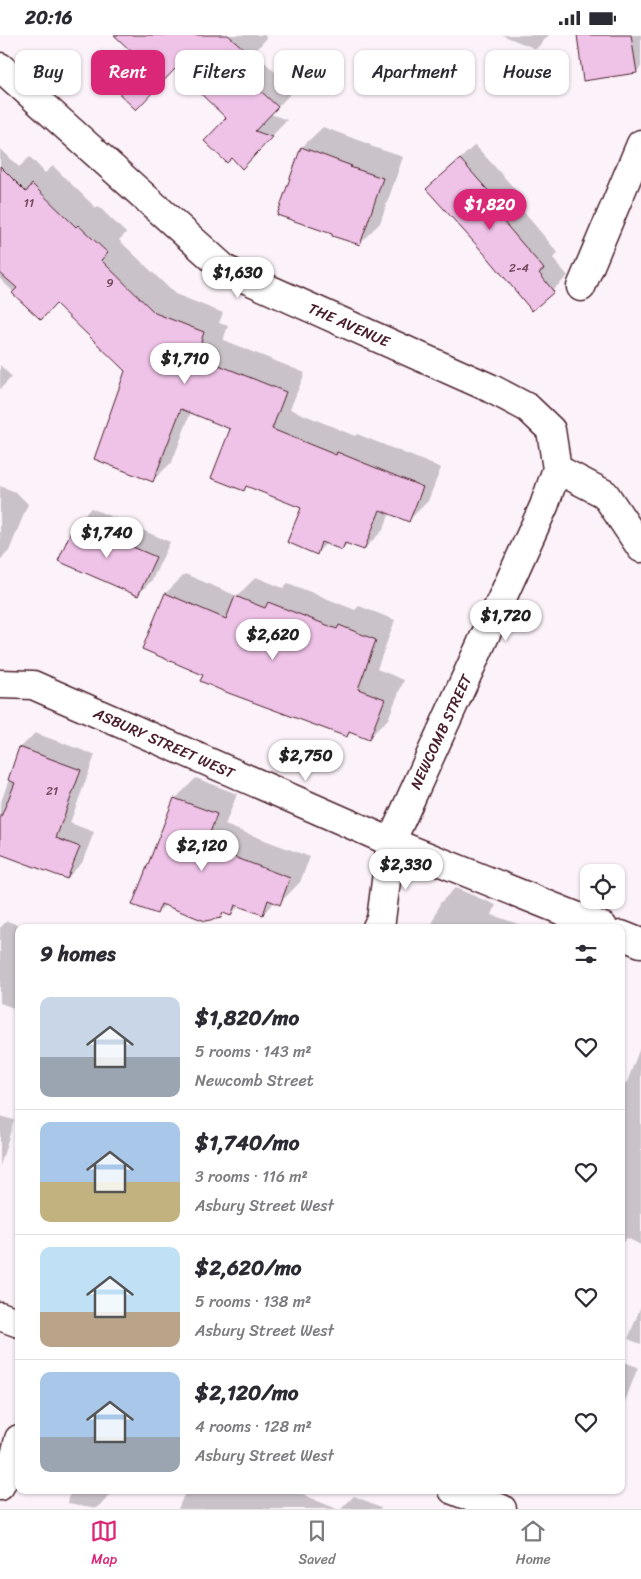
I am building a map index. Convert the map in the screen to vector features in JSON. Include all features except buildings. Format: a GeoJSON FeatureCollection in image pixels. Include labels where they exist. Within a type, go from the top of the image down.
{"type":"FeatureCollection","features":[{"type":"Feature","properties":{"kind":"street","name":"THE AVENUE"},"geometry":{"type":"LineString","coordinates":[[0,67],[226,270],[528,407],[551,430]]}},
{"type":"Feature","properties":{"kind":"street"},"geometry":{"type":"LineString","coordinates":[[581,287],[641,144]]}},
{"type":"Feature","properties":{"kind":"street","name":"NEWCOMB STREET"},"geometry":{"type":"LineString","coordinates":[[379,924],[381,920],[391,843],[544,506],[557,469],[551,430]]}},
{"type":"Feature","properties":{"kind":"street"},"geometry":{"type":"LineString","coordinates":[[557,469],[604,494],[641,548]]}},
{"type":"Feature","properties":{"kind":"street","name":"ASBURY STREET WEST"},"geometry":{"type":"LineString","coordinates":[[0,684],[33,685],[391,843],[595,924]]}},
{"type":"Feature","properties":{"kind":"street"},"geometry":{"type":"LineString","coordinates":[[625,937],[641,943]]}},
{"type":"Feature","properties":{"kind":"street"},"geometry":{"type":"LineString","coordinates":[[0,1316],[15,1322]]}},
{"type":"Feature","properties":{"kind":"street"},"geometry":{"type":"LineString","coordinates":[[0,1486],[15,1456]]}},
{"type":"Feature","properties":{"kind":"street"},"geometry":{"type":"LineString","coordinates":[[463,1494],[502,1509]]}}]}
